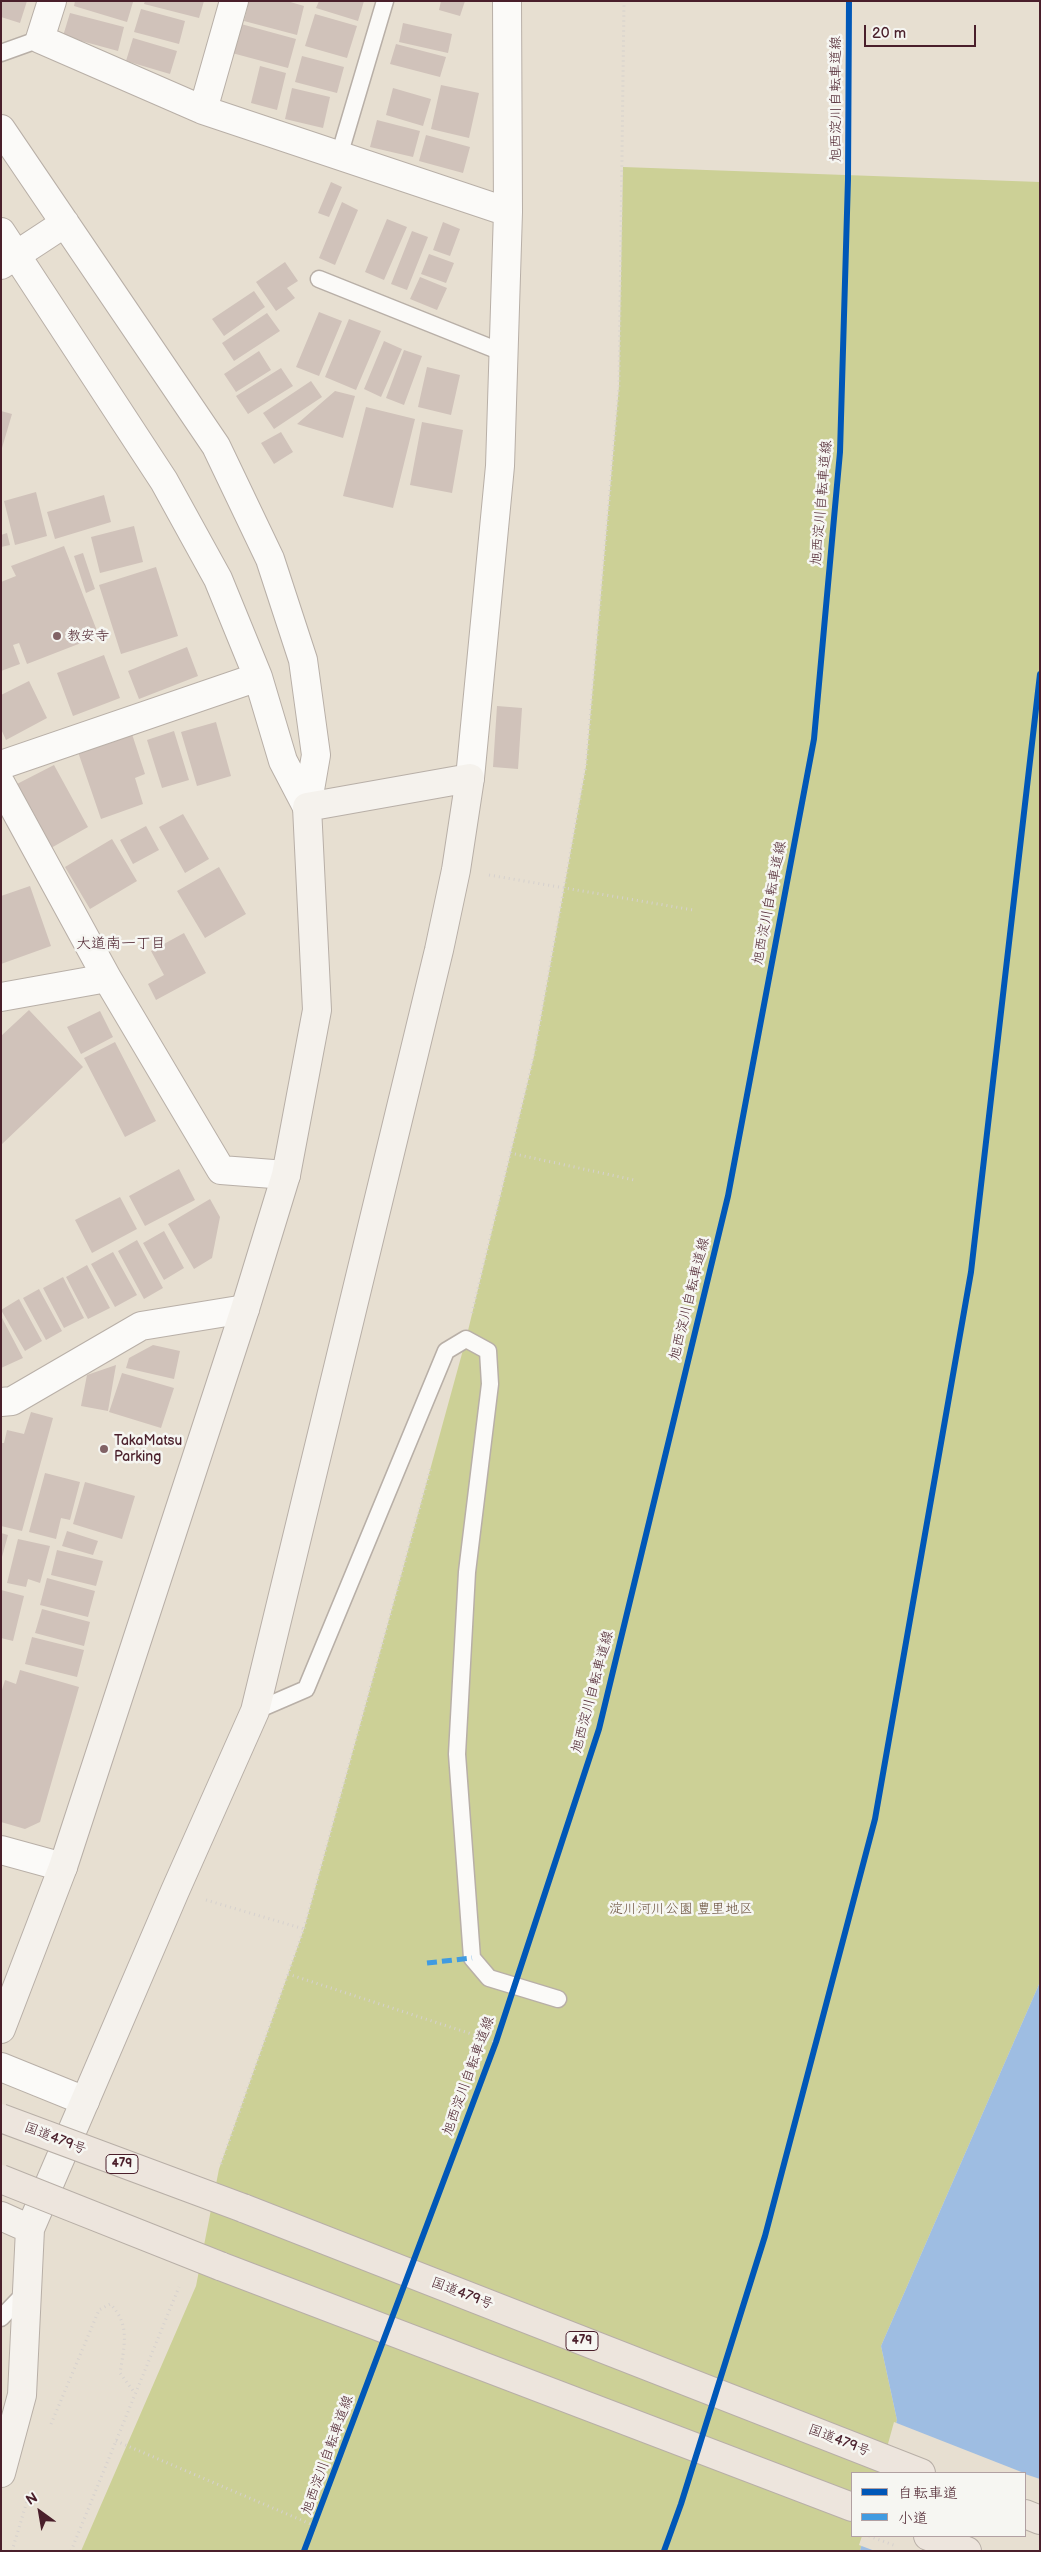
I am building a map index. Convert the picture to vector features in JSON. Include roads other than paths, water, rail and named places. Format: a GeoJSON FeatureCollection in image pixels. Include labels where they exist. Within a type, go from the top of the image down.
{"type":"FeatureCollection","features":[{"type":"Feature","properties":{"kind":"highway","name":"国道479号"},"geometry":{"type":"LineString","coordinates":[[1,2118],[242,2208],[918,2472]]}},
{"type":"Feature","properties":{"kind":"highway"},"geometry":{"type":"LineString","coordinates":[[1,2179],[220,2266],[851,2507]]}},
{"type":"Feature","properties":{"kind":"highway"},"geometry":{"type":"LineString","coordinates":[[1026,2514],[1040,2520]]}},
{"type":"Feature","properties":{"kind":"highway"},"geometry":{"type":"LineString","coordinates":[[931,2537],[967,2551]]}},
{"type":"Feature","properties":{"kind":"street"},"geometry":{"type":"LineString","coordinates":[[52,1],[40,39],[203,110],[508,212]]}},
{"type":"Feature","properties":{"kind":"street"},"geometry":{"type":"LineString","coordinates":[[203,110],[234,1]]}},
{"type":"Feature","properties":{"kind":"street"},"geometry":{"type":"LineString","coordinates":[[1,2473],[22,2396],[30,2228],[175,1890],[256,1711],[456,870],[470,778],[500,466],[508,212],[507,1]]}},
{"type":"Feature","properties":{"kind":"street"},"geometry":{"type":"LineString","coordinates":[[1,129],[216,446],[270,559],[303,660],[316,755],[307,807],[317,1010],[286,1175],[245,1308],[63,1867],[1,2029]]}},
{"type":"Feature","properties":{"kind":"street"},"geometry":{"type":"LineString","coordinates":[[9,260],[65,224]]}},
{"type":"Feature","properties":{"kind":"street"},"geometry":{"type":"LineString","coordinates":[[1,232],[9,260],[164,481],[218,579],[258,677],[283,761],[307,807]]}},
{"type":"Feature","properties":{"kind":"street"},"geometry":{"type":"LineString","coordinates":[[1,765],[258,677]]}},
{"type":"Feature","properties":{"kind":"street"},"geometry":{"type":"LineString","coordinates":[[307,807],[470,778]]}},
{"type":"Feature","properties":{"kind":"street"},"geometry":{"type":"LineString","coordinates":[[1,784],[107,978],[221,1170],[286,1175]]}},
{"type":"Feature","properties":{"kind":"street"},"geometry":{"type":"LineString","coordinates":[[1,997],[107,978]]}},
{"type":"Feature","properties":{"kind":"street"},"geometry":{"type":"LineString","coordinates":[[1,1402],[12,1401],[141,1326],[245,1308]]}},
{"type":"Feature","properties":{"kind":"street"},"geometry":{"type":"LineString","coordinates":[[1,1850],[63,1867]]}},
{"type":"Feature","properties":{"kind":"street"},"geometry":{"type":"LineString","coordinates":[[1,2067],[85,2101]]}},
{"type":"Feature","properties":{"kind":"street"},"geometry":{"type":"LineString","coordinates":[[1,2216],[30,2228]]}},
{"type":"Feature","properties":{"kind":"lane"},"geometry":{"type":"LineString","coordinates":[[339,156],[385,1]]}},
{"type":"Feature","properties":{"kind":"lane"},"geometry":{"type":"LineString","coordinates":[[1,53],[40,39]]}},
{"type":"Feature","properties":{"kind":"lane"},"geometry":{"type":"LineString","coordinates":[[320,280],[504,353]]}},
{"type":"Feature","properties":{"kind":"lane"},"geometry":{"type":"LineString","coordinates":[[256,1711],[306,1688],[446,1351],[466,1339],[488,1351],[490,1384],[466,1572],[457,1754],[472,1958],[488,1978],[558,1999]]}},
{"type":"Feature","properties":{"kind":"lane"},"geometry":{"type":"LineString","coordinates":[[1,2318],[27,2291]]}},
{"type":"Feature","properties":{"kind":"water"},"geometry":{"type":"Polygon","coordinates":[[[1040,1982],[1040,2551],[860,2551],[864,2537],[1026,2537],[1026,2472],[882,2472],[897,2420],[881,2346],[1040,1982]]]}},
{"type":"Feature","properties":{"kind":"place","name":"教安寺"},"geometry":{"type":"Point","coordinates":[57,636]}},
{"type":"Feature","properties":{"kind":"place","name":"TakaMatsu Parking"},"geometry":{"type":"Point","coordinates":[104,1449]}},
{"type":"Feature","properties":{"kind":"district","name":"大道南一丁目"},"geometry":{"type":"Point","coordinates":[121,944]}},
{"type":"Feature","properties":{"kind":"park label","name":"淀川河川公園 豊里地区"},"geometry":{"type":"Point","coordinates":[681,1909]}}]}
